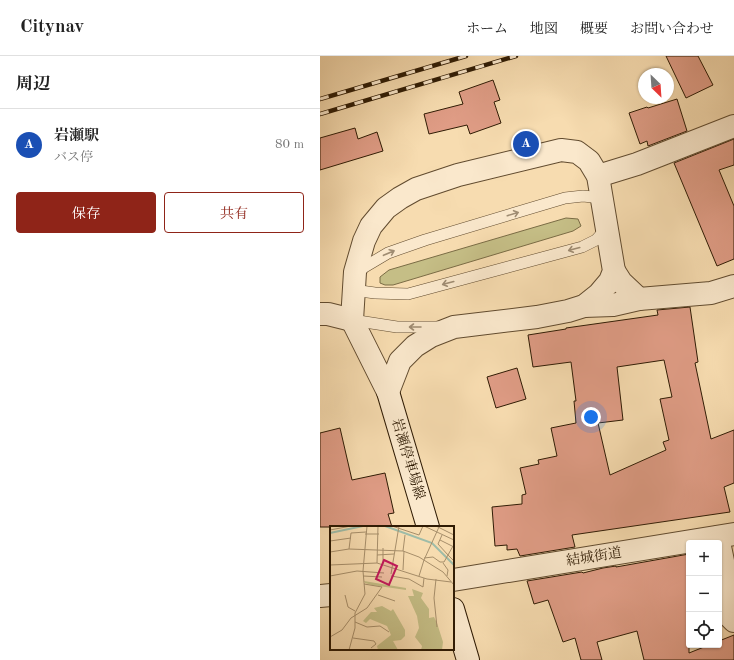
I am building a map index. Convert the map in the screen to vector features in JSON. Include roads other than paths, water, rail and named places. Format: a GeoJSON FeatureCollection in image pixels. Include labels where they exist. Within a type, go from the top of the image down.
{"type":"FeatureCollection","features":[{"type":"Feature","properties":{"kind":"street"},"geometry":{"type":"LineString","coordinates":[[598,176],[637,164],[734,126]]}},
{"type":"Feature","properties":{"kind":"street"},"geometry":{"type":"LineString","coordinates":[[320,314],[328,314],[352,320],[354,281],[364,241],[371,226],[386,208],[400,198],[416,189],[458,175],[561,150],[577,152],[589,161],[598,176],[614,270],[621,282],[639,299]]}},
{"type":"Feature","properties":{"kind":"street"},"geometry":{"type":"LineString","coordinates":[[584,306],[599,294],[610,281],[614,270]]}},
{"type":"Feature","properties":{"kind":"street"},"geometry":{"type":"LineString","coordinates":[[388,392],[400,361],[415,346],[431,336],[454,327],[537,317],[568,311],[584,306],[613,306],[639,299],[711,293],[734,286]]}},
{"type":"Feature","properties":{"kind":"street","name":"岩瀬停車場線"},"geometry":{"type":"LineString","coordinates":[[352,320],[388,392],[428,526]]}},
{"type":"Feature","properties":{"kind":"street"},"geometry":{"type":"LineString","coordinates":[[726,535],[731,600],[730,617],[734,621]]}},
{"type":"Feature","properties":{"kind":"street","name":"結城街道"},"geometry":{"type":"LineString","coordinates":[[454,580],[726,535]]}},
{"type":"Feature","properties":{"kind":"street"},"geometry":{"type":"LineString","coordinates":[[320,596],[330,595]]}},
{"type":"Feature","properties":{"kind":"street"},"geometry":{"type":"LineString","coordinates":[[454,612],[468,660]]}},
{"type":"Feature","properties":{"kind":"lane"},"geometry":{"type":"LineString","coordinates":[[602,198],[583,196],[565,198],[425,240],[388,253],[354,281],[375,293],[408,294],[582,247],[596,240],[606,229]]}},
{"type":"Feature","properties":{"kind":"lane"},"geometry":{"type":"LineString","coordinates":[[352,320],[397,327],[454,327]]}},
{"type":"Feature","properties":{"kind":"railway"},"geometry":{"type":"LineString","coordinates":[[320,99],[466,56]]}},
{"type":"Feature","properties":{"kind":"railway"},"geometry":{"type":"LineString","coordinates":[[320,114],[516,56]]}},
{"type":"Feature","properties":{"kind":"place","name":"岩瀬駅"},"geometry":{"type":"Point","coordinates":[526,144]}}]}
